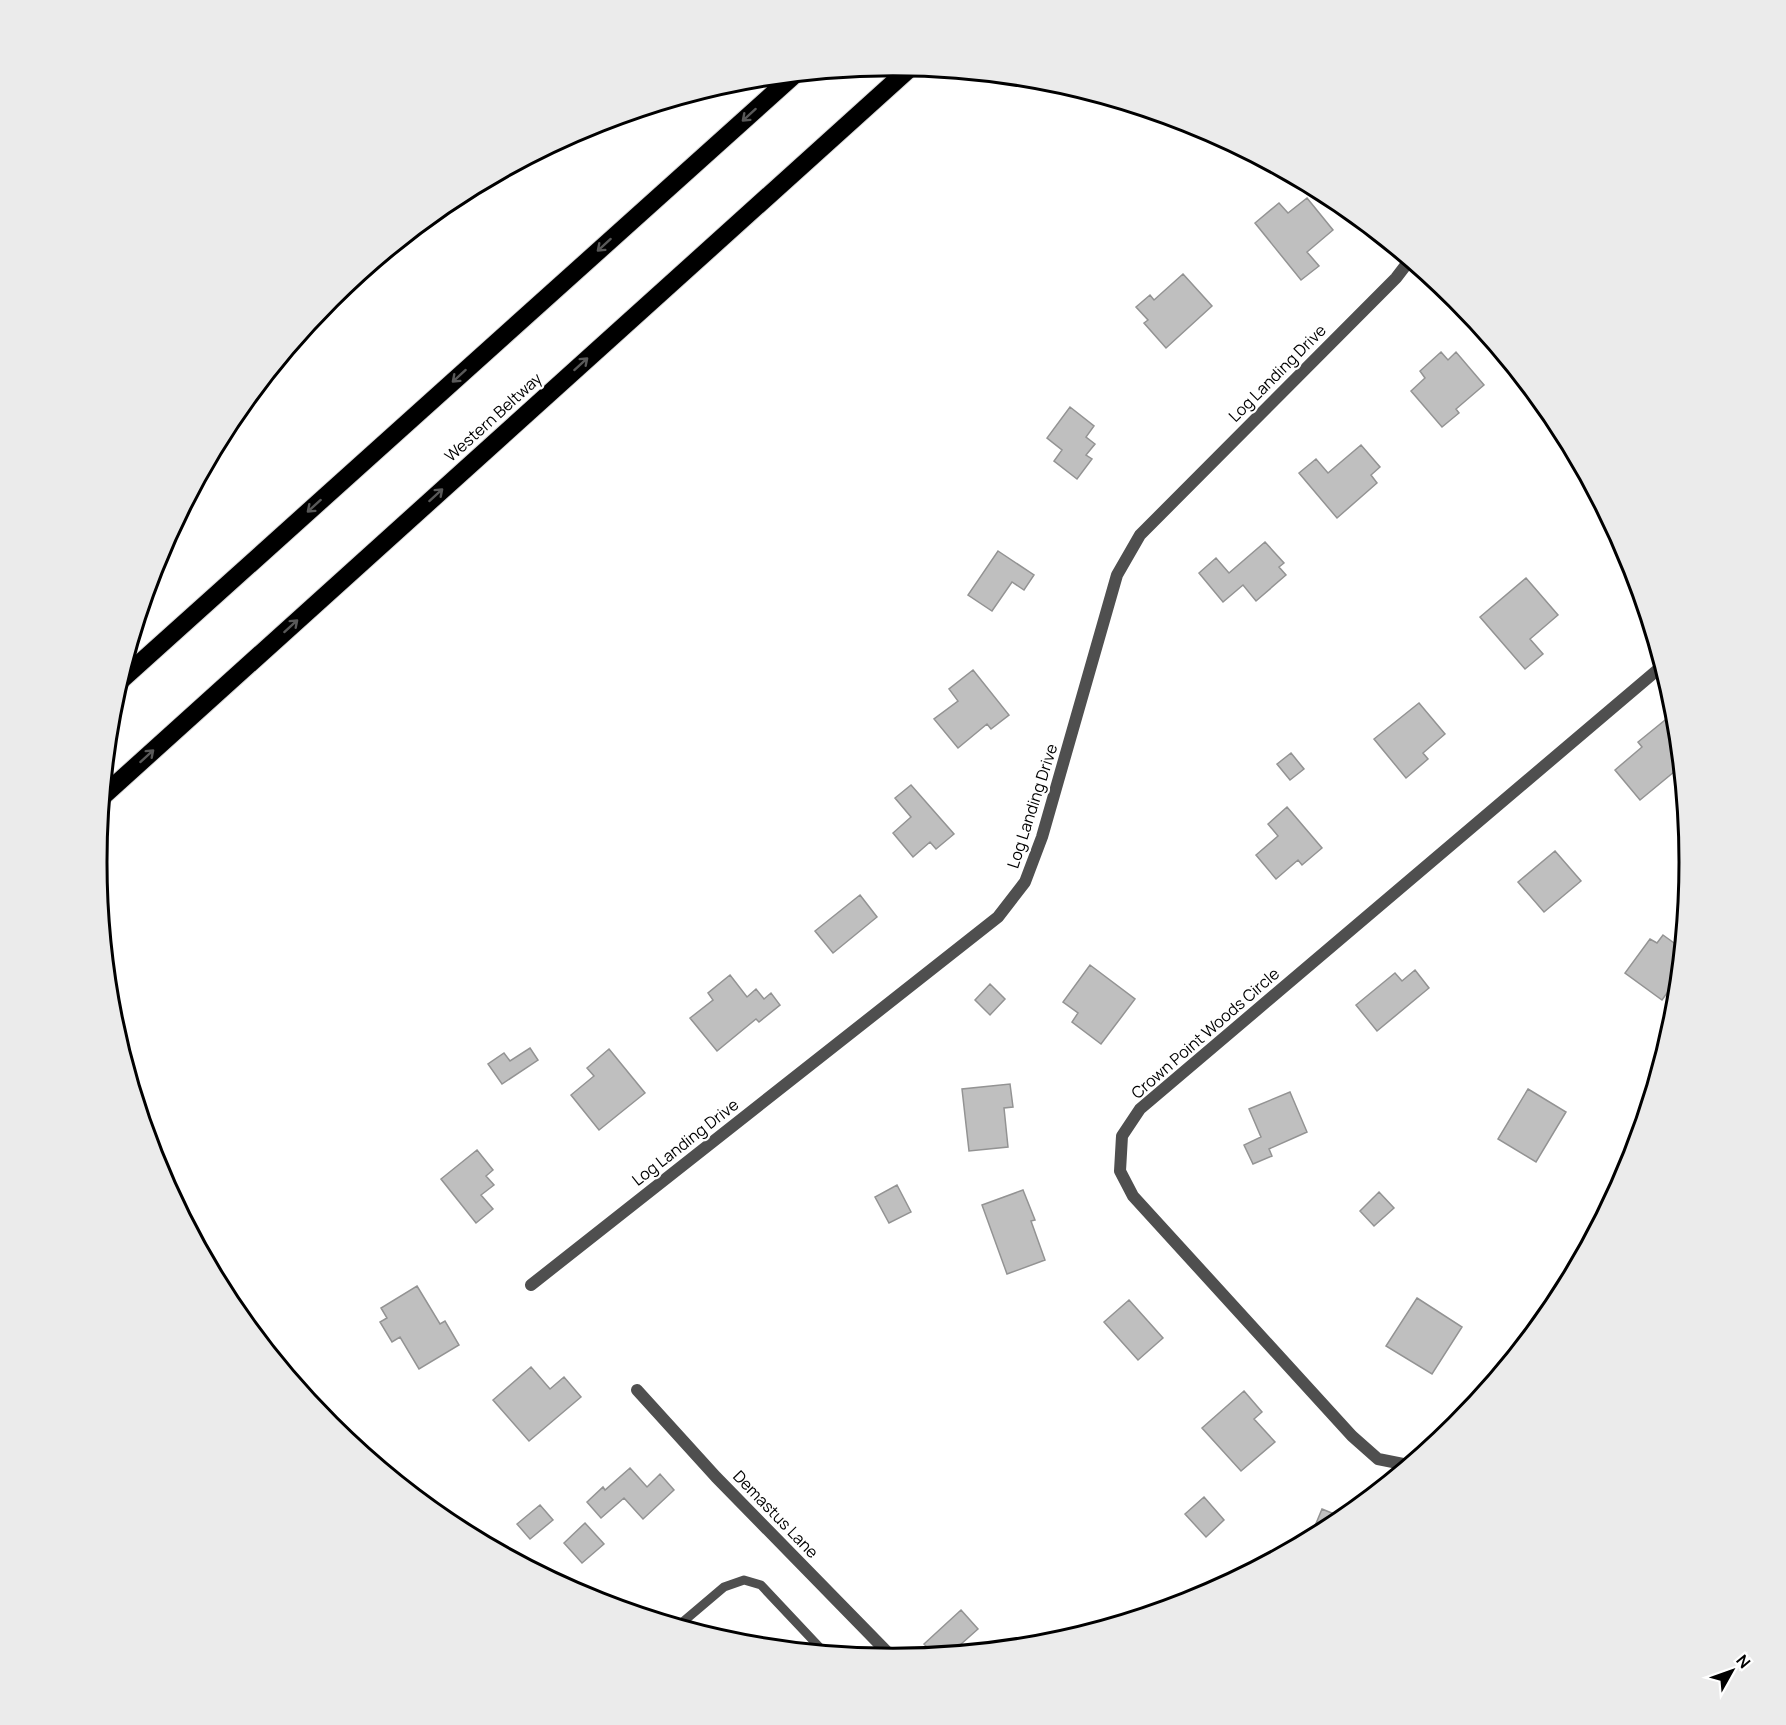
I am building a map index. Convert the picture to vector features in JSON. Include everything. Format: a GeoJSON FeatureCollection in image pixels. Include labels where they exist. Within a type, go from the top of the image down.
{"type":"FeatureCollection","features":[{"type":"Feature","properties":{"kind":"highway","name":"Western Beltway"},"geometry":{"type":"LineString","coordinates":[[111,789],[901,76]]}},
{"type":"Feature","properties":{"kind":"highway"},"geometry":{"type":"LineString","coordinates":[[131,671],[784,84]]}},
{"type":"Feature","properties":{"kind":"street","name":"Log Landing Drive"},"geometry":{"type":"LineString","coordinates":[[531,1285],[998,917],[1025,882],[1042,837],[1117,575],[1140,535],[1405,267]]}},
{"type":"Feature","properties":{"kind":"street","name":"Crown Point Woods Circle"},"geometry":{"type":"LineString","coordinates":[[1398,1463],[1378,1460],[1352,1436],[1133,1196],[1120,1171],[1122,1136],[1140,1108],[1655,672]]}},
{"type":"Feature","properties":{"kind":"street","name":"Demastus Lane"},"geometry":{"type":"LineString","coordinates":[[638,1390],[716,1477],[883,1648]]}},
{"type":"Feature","properties":{"kind":"lane"},"geometry":{"type":"LineString","coordinates":[[685,1620],[723,1587],[744,1580],[761,1586],[817,1645]]}},
{"type":"Feature","properties":{"kind":"building"},"geometry":{"type":"Polygon","coordinates":[[[1307,198],[1333,230],[1307,252],[1319,266],[1301,280],[1255,223],[1279,203],[1288,213],[1307,198]]]}},
{"type":"Feature","properties":{"kind":"building"},"geometry":{"type":"Polygon","coordinates":[[[1183,274],[1212,306],[1166,348],[1144,323],[1148,320],[1136,307],[1150,295],[1154,300],[1183,274]]]}},
{"type":"Feature","properties":{"kind":"building"},"geometry":{"type":"Polygon","coordinates":[[[1441,352],[1448,360],[1456,352],[1484,385],[1456,409],[1459,413],[1442,427],[1411,391],[1425,378],[1420,371],[1441,352]]]}},
{"type":"Feature","properties":{"kind":"building"},"geometry":{"type":"Polygon","coordinates":[[[1070,407],[1094,426],[1086,437],[1095,444],[1086,455],[1092,459],[1077,479],[1054,461],[1062,450],[1047,438],[1070,407]]]}},
{"type":"Feature","properties":{"kind":"building"},"geometry":{"type":"Polygon","coordinates":[[[1361,445],[1380,467],[1371,475],[1377,483],[1337,518],[1299,473],[1316,459],[1328,473],[1361,445]]]}},
{"type":"Feature","properties":{"kind":"building"},"geometry":{"type":"Polygon","coordinates":[[[1265,542],[1284,563],[1279,567],[1286,575],[1256,601],[1243,585],[1223,602],[1199,573],[1216,558],[1229,573],[1265,542]]]}},
{"type":"Feature","properties":{"kind":"building"},"geometry":{"type":"Polygon","coordinates":[[[998,551],[1034,575],[1024,590],[1012,582],[992,611],[968,595],[998,551]]]}},
{"type":"Feature","properties":{"kind":"building"},"geometry":{"type":"Polygon","coordinates":[[[1526,578],[1558,615],[1530,639],[1543,654],[1525,669],[1480,617],[1526,578]]]}},
{"type":"Feature","properties":{"kind":"building"},"geometry":{"type":"Polygon","coordinates":[[[973,670],[1009,715],[991,729],[987,724],[958,748],[934,719],[958,701],[949,689],[973,670]]]}},
{"type":"Feature","properties":{"kind":"building"},"geometry":{"type":"Polygon","coordinates":[[[1419,703],[1445,734],[1423,753],[1428,759],[1406,778],[1374,739],[1419,703]]]}},
{"type":"Feature","properties":{"kind":"building"},"geometry":{"type":"Polygon","coordinates":[[[1666,720],[1673,773],[1640,800],[1615,770],[1642,747],[1638,742],[1666,720]]]}},
{"type":"Feature","properties":{"kind":"building"},"geometry":{"type":"Polygon","coordinates":[[[1291,753],[1304,769],[1290,780],[1277,764],[1291,753]]]}},
{"type":"Feature","properties":{"kind":"building"},"geometry":{"type":"Polygon","coordinates":[[[911,785],[954,834],[936,849],[930,842],[913,857],[893,833],[911,817],[895,798],[911,785]]]}},
{"type":"Feature","properties":{"kind":"building"},"geometry":{"type":"Polygon","coordinates":[[[1287,807],[1322,848],[1302,865],[1298,860],[1276,879],[1256,855],[1278,836],[1268,824],[1287,807]]]}},
{"type":"Feature","properties":{"kind":"building"},"geometry":{"type":"Polygon","coordinates":[[[1555,851],[1581,881],[1544,912],[1518,882],[1555,851]]]}},
{"type":"Feature","properties":{"kind":"building"},"geometry":{"type":"Polygon","coordinates":[[[860,895],[877,917],[833,953],[815,931],[860,895]]]}},
{"type":"Feature","properties":{"kind":"building"},"geometry":{"type":"Polygon","coordinates":[[[1663,935],[1674,943],[1668,992],[1662,1000],[1625,973],[1650,939],[1657,943],[1663,935]]]}},
{"type":"Feature","properties":{"kind":"building"},"geometry":{"type":"Polygon","coordinates":[[[1090,965],[1135,999],[1101,1044],[1072,1022],[1078,1013],[1063,1002],[1090,965]]]}},
{"type":"Feature","properties":{"kind":"building"},"geometry":{"type":"Polygon","coordinates":[[[1415,970],[1429,988],[1377,1031],[1356,1005],[1395,973],[1402,981],[1415,970]]]}},
{"type":"Feature","properties":{"kind":"building"},"geometry":{"type":"Polygon","coordinates":[[[730,975],[747,997],[756,989],[764,999],[771,993],[780,1005],[759,1022],[756,1019],[717,1051],[690,1018],[713,1000],[708,993],[730,975]]]}},
{"type":"Feature","properties":{"kind":"building"},"geometry":{"type":"Polygon","coordinates":[[[990,984],[1005,999],[990,1015],[975,1000],[990,984]]]}},
{"type":"Feature","properties":{"kind":"building"},"geometry":{"type":"Polygon","coordinates":[[[530,1048],[538,1060],[502,1084],[488,1064],[504,1053],[510,1061],[530,1048]]]}},
{"type":"Feature","properties":{"kind":"building"},"geometry":{"type":"Polygon","coordinates":[[[609,1049],[645,1093],[599,1130],[571,1095],[594,1076],[587,1068],[609,1049]]]}},
{"type":"Feature","properties":{"kind":"building"},"geometry":{"type":"Polygon","coordinates":[[[1010,1084],[1013,1107],[1004,1108],[1008,1147],[969,1151],[962,1089],[1010,1084]]]}},
{"type":"Feature","properties":{"kind":"building"},"geometry":{"type":"Polygon","coordinates":[[[1528,1089],[1566,1112],[1536,1162],[1498,1139],[1528,1089]]]}},
{"type":"Feature","properties":{"kind":"building"},"geometry":{"type":"Polygon","coordinates":[[[1290,1092],[1307,1132],[1269,1149],[1272,1156],[1253,1164],[1244,1145],[1261,1137],[1249,1109],[1290,1092]]]}},
{"type":"Feature","properties":{"kind":"building"},"geometry":{"type":"Polygon","coordinates":[[[477,1150],[493,1170],[486,1176],[494,1185],[481,1195],[493,1209],[476,1223],[441,1179],[477,1150]]]}},
{"type":"Feature","properties":{"kind":"building"},"geometry":{"type":"Polygon","coordinates":[[[897,1185],[911,1212],[889,1223],[875,1197],[897,1185]]]}},
{"type":"Feature","properties":{"kind":"building"},"geometry":{"type":"Polygon","coordinates":[[[1023,1190],[1035,1220],[1031,1221],[1045,1260],[1007,1274],[982,1205],[1023,1190]]]}},
{"type":"Feature","properties":{"kind":"building"},"geometry":{"type":"Polygon","coordinates":[[[1379,1192],[1394,1208],[1374,1226],[1360,1211],[1379,1192]]]}},
{"type":"Feature","properties":{"kind":"building"},"geometry":{"type":"Polygon","coordinates":[[[417,1286],[440,1324],[445,1321],[459,1345],[419,1369],[400,1337],[392,1342],[380,1322],[387,1318],[381,1308],[417,1286]]]}},
{"type":"Feature","properties":{"kind":"building"},"geometry":{"type":"Polygon","coordinates":[[[1417,1298],[1462,1327],[1432,1374],[1386,1346],[1417,1298]]]}},
{"type":"Feature","properties":{"kind":"building"},"geometry":{"type":"Polygon","coordinates":[[[1129,1300],[1163,1338],[1138,1360],[1104,1322],[1129,1300]]]}},
{"type":"Feature","properties":{"kind":"building"},"geometry":{"type":"Polygon","coordinates":[[[531,1367],[550,1389],[564,1377],[581,1397],[529,1441],[493,1400],[531,1367]]]}},
{"type":"Feature","properties":{"kind":"building"},"geometry":{"type":"Polygon","coordinates":[[[1244,1391],[1262,1412],[1254,1419],[1275,1442],[1241,1471],[1202,1428],[1244,1391]]]}},
{"type":"Feature","properties":{"kind":"building"},"geometry":{"type":"Polygon","coordinates":[[[630,1468],[647,1487],[660,1474],[674,1490],[643,1519],[624,1498],[601,1518],[587,1502],[603,1487],[605,1490],[630,1468]]]}},
{"type":"Feature","properties":{"kind":"building"},"geometry":{"type":"Polygon","coordinates":[[[1204,1497],[1224,1520],[1206,1537],[1185,1514],[1204,1497]]]}},
{"type":"Feature","properties":{"kind":"building"},"geometry":{"type":"Polygon","coordinates":[[[540,1505],[553,1520],[530,1539],[517,1524],[540,1505]]]}},
{"type":"Feature","properties":{"kind":"building"},"geometry":{"type":"Polygon","coordinates":[[[1322,1509],[1333,1514],[1330,1516],[1315,1525],[1322,1509]]]}},
{"type":"Feature","properties":{"kind":"building"},"geometry":{"type":"Polygon","coordinates":[[[585,1523],[604,1544],[582,1563],[564,1543],[585,1523]]]}},
{"type":"Feature","properties":{"kind":"building"},"geometry":{"type":"Polygon","coordinates":[[[961,1610],[978,1629],[960,1645],[927,1647],[924,1644],[961,1610]]]}}]}
